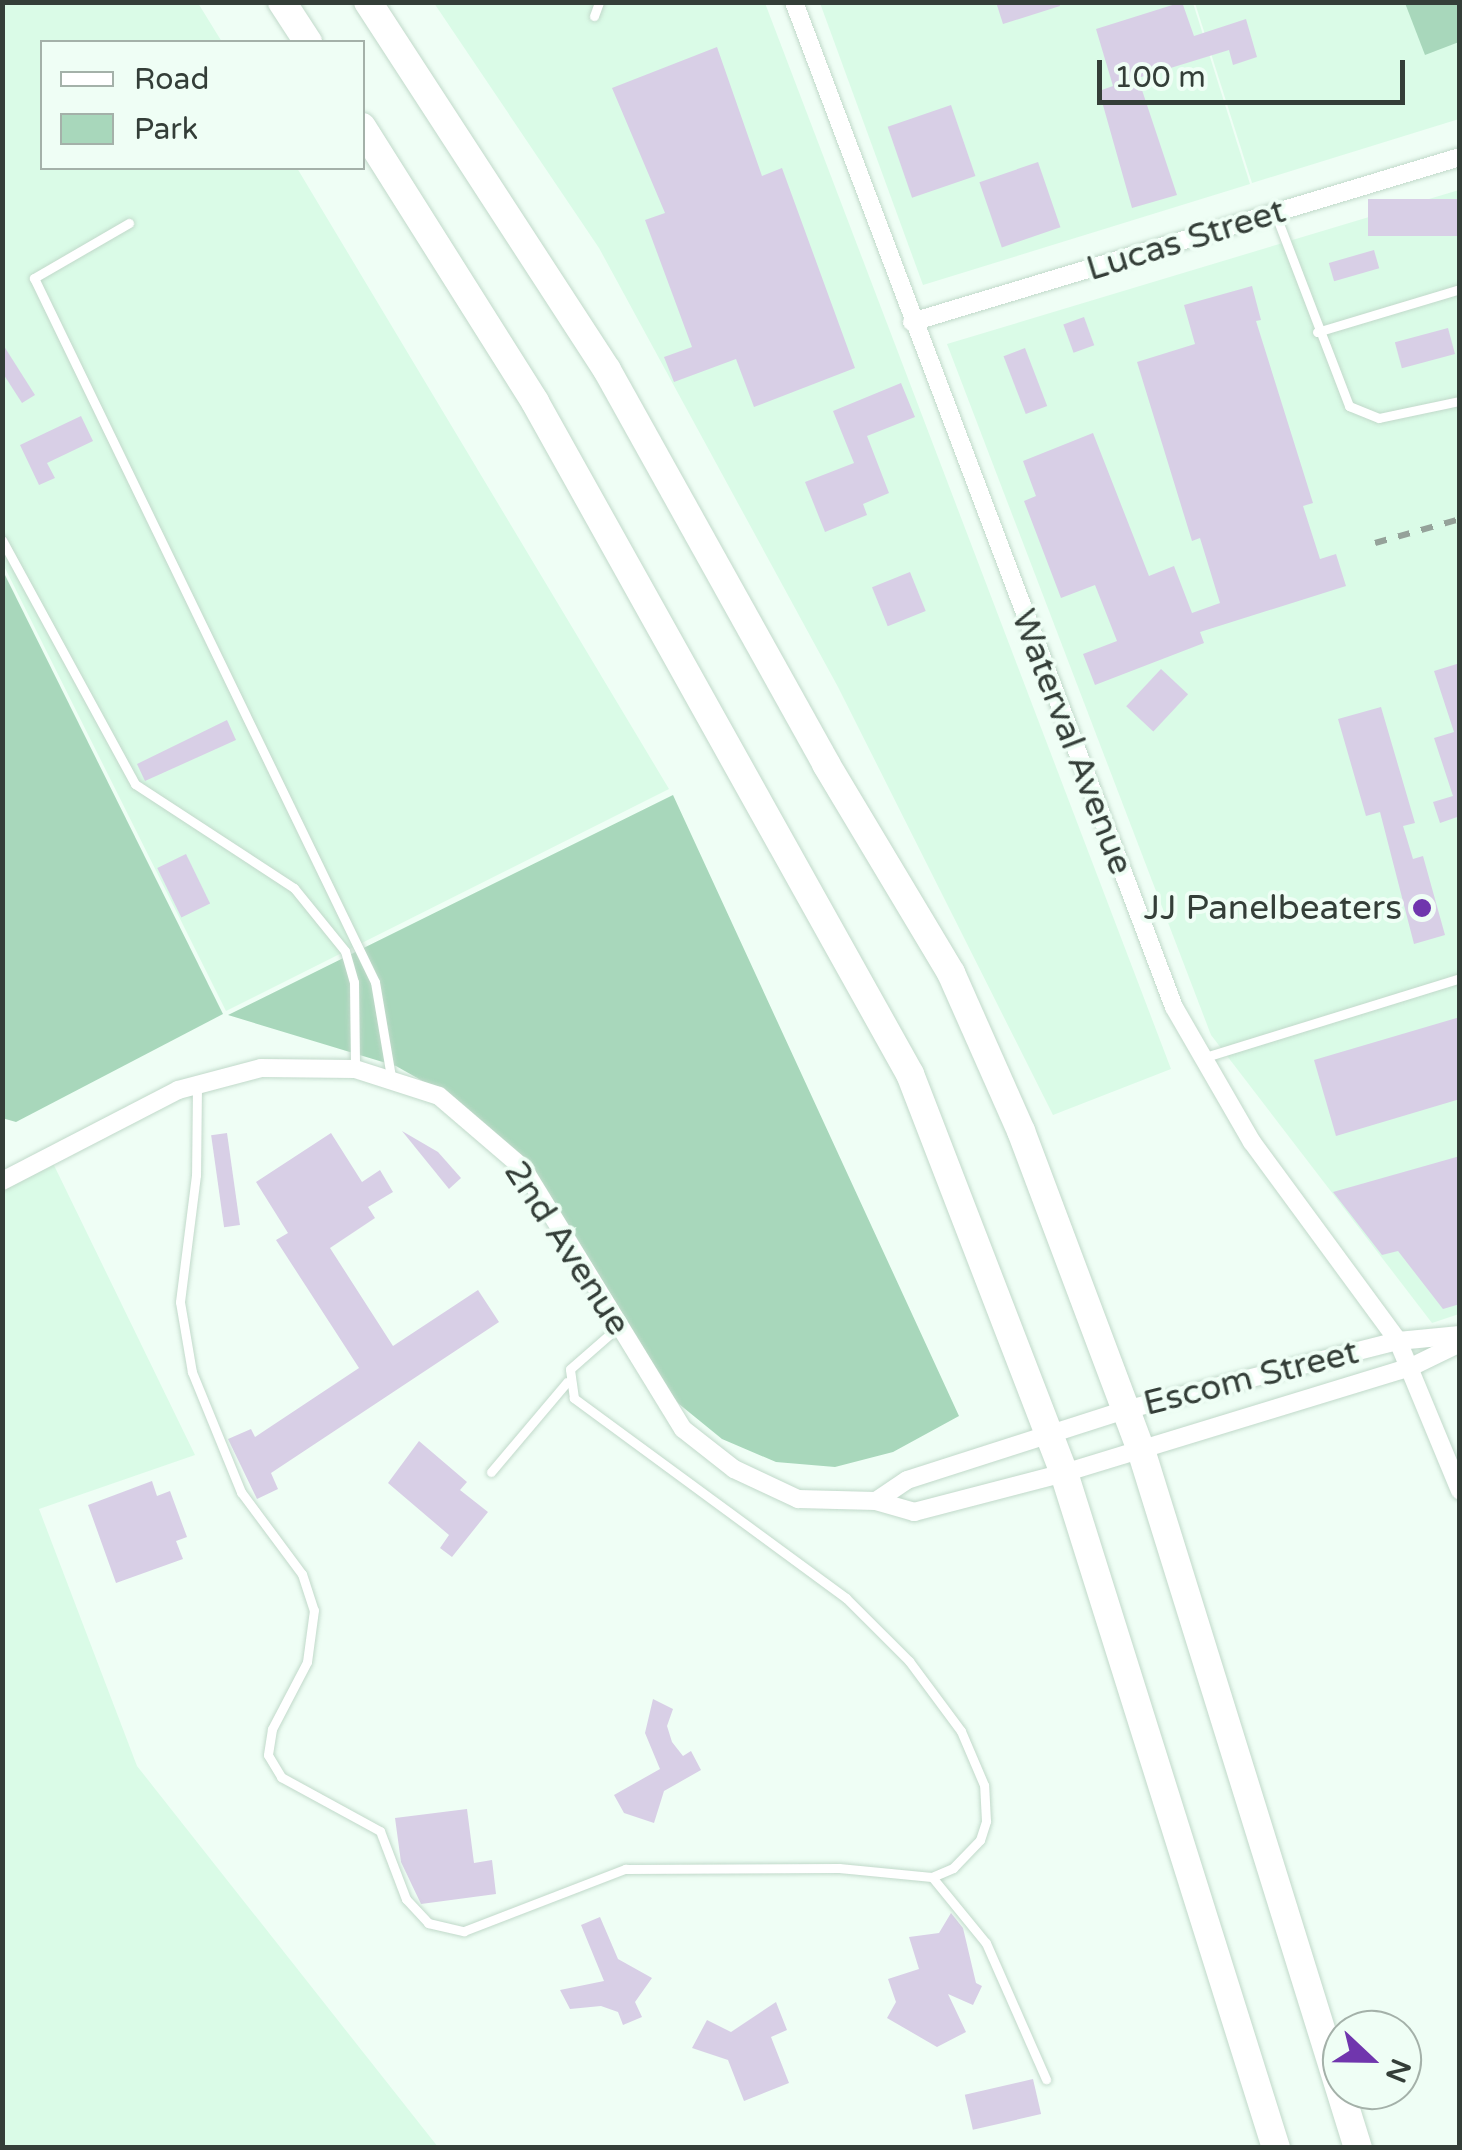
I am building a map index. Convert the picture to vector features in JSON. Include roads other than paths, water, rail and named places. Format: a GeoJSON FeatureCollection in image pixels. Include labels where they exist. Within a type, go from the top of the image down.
{"type":"FeatureCollection","features":[{"type":"Feature","properties":{"kind":"main road"},"geometry":{"type":"LineString","coordinates":[[282,2],[307,40]]}},
{"type":"Feature","properties":{"kind":"main road"},"geometry":{"type":"LineString","coordinates":[[368,2],[608,370],[826,764],[951,973],[1021,1130],[1141,1450],[1358,2148]]}},
{"type":"Feature","properties":{"kind":"main road"},"geometry":{"type":"LineString","coordinates":[[365,132],[535,402],[910,1074],[1047,1438],[1064,1473],[1276,2148]]}},
{"type":"Feature","properties":{"kind":"street","name":"Waterval Avenue"},"geometry":{"type":"LineString","coordinates":[[794,2],[1116,858],[1200,1059],[1398,1342],[1460,1491]]}},
{"type":"Feature","properties":{"kind":"street","name":"Lucas Street"},"geometry":{"type":"LineString","coordinates":[[912,322],[1460,156]]}},
{"type":"Feature","properties":{"kind":"street","name":"2nd Avenue"},"geometry":{"type":"LineString","coordinates":[[4,1178],[197,1085],[260,1068],[356,1069],[390,1077],[439,1096],[474,1120],[523,1168],[684,1429],[734,1469],[798,1499],[876,1501],[914,1512],[1064,1473]]}},
{"type":"Feature","properties":{"kind":"street","name":"Escom Street"},"geometry":{"type":"LineString","coordinates":[[1047,1438],[1125,1410],[1398,1342],[1460,1339]]}},
{"type":"Feature","properties":{"kind":"street","name":"Escom Street"},"geometry":{"type":"LineString","coordinates":[[1064,1473],[1411,1367],[1460,1339]]}},
{"type":"Feature","properties":{"kind":"street"},"geometry":{"type":"LineString","coordinates":[[876,1501],[907,1480],[1047,1438]]}},
{"type":"Feature","properties":{"kind":"lane"},"geometry":{"type":"LineString","coordinates":[[594,16],[599,2]]}},
{"type":"Feature","properties":{"kind":"lane"},"geometry":{"type":"LineString","coordinates":[[1275,213],[1341,395],[1361,414],[1404,415],[1460,401]]}},
{"type":"Feature","properties":{"kind":"lane"},"geometry":{"type":"LineString","coordinates":[[130,223],[34,278],[375,982],[390,1077]]}},
{"type":"Feature","properties":{"kind":"lane"},"geometry":{"type":"LineString","coordinates":[[1317,332],[1460,289]]}},
{"type":"Feature","properties":{"kind":"lane"},"geometry":{"type":"LineString","coordinates":[[2,540],[135,784],[294,888],[345,951],[354,982],[356,1069]]}},
{"type":"Feature","properties":{"kind":"lane"},"geometry":{"type":"LineString","coordinates":[[1200,1059],[1460,978]]}},
{"type":"Feature","properties":{"kind":"lane"},"geometry":{"type":"LineString","coordinates":[[197,1085],[195,1192],[180,1302],[192,1372],[240,1492],[302,1574],[314,1610],[306,1662],[272,1729],[268,1755],[281,1777],[380,1831],[406,1899],[428,1923],[464,1931],[624,1869],[799,1868],[932,1876],[968,1856],[986,1821],[984,1785],[961,1731],[909,1660],[846,1598],[591,1414],[567,1382]]}},
{"type":"Feature","properties":{"kind":"lane"},"geometry":{"type":"LineString","coordinates":[[491,1472],[567,1382],[570,1368],[618,1327]]}},
{"type":"Feature","properties":{"kind":"lane"},"geometry":{"type":"LineString","coordinates":[[932,1876],[986,1943],[1046,2080]]}},
{"type":"Feature","properties":{"kind":"railway"},"geometry":{"type":"LineString","coordinates":[[1375,543],[1460,519]]}},
{"type":"Feature","properties":{"kind":"place","name":"JJ Panelbeaters"},"geometry":{"type":"Point","coordinates":[1422,908]}}]}
